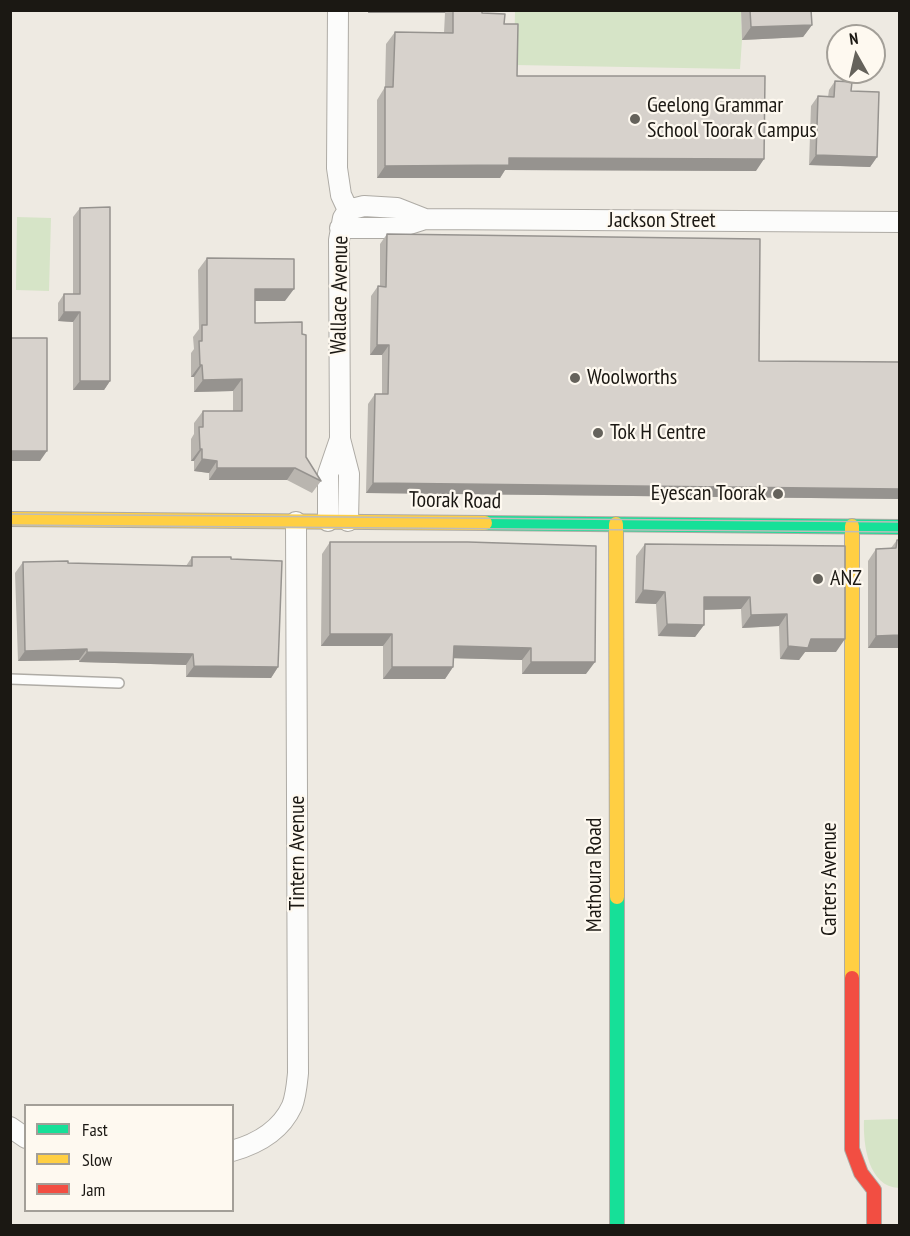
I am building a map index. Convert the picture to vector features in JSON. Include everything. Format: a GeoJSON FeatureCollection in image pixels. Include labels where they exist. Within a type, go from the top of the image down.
{"type":"FeatureCollection","features":[{"type":"Feature","properties":{"kind":"street","name":"Wallace Avenue"},"geometry":{"type":"LineString","coordinates":[[338,10],[337,168],[344,219],[339,240],[340,439],[349,474],[348,521]]}},
{"type":"Feature","properties":{"kind":"street","name":"Jackson Street"},"geometry":{"type":"LineString","coordinates":[[344,219],[397,228],[425,219],[900,222]]}},
{"type":"Feature","properties":{"kind":"street","name":"Wallace Avenue"},"geometry":{"type":"LineString","coordinates":[[328,521],[328,474],[340,439]]}},
{"type":"Feature","properties":{"kind":"street","name":"Toorak Road"},"geometry":{"type":"LineString","coordinates":[[10,519],[900,526]]}},
{"type":"Feature","properties":{"kind":"street","name":"Tintern Avenue"},"geometry":{"type":"LineString","coordinates":[[234,1150],[257,1142],[270,1134],[292,1106],[297,1080],[296,522]]}},
{"type":"Feature","properties":{"kind":"street","name":"Mathoura Road"},"geometry":{"type":"LineString","coordinates":[[616,524],[617,1226]]}},
{"type":"Feature","properties":{"kind":"street","name":"Carters Avenue"},"geometry":{"type":"LineString","coordinates":[[852,526],[852,1149],[861,1173],[874,1190],[874,1226]]}},
{"type":"Feature","properties":{"kind":"street"},"geometry":{"type":"LineString","coordinates":[[10,1127],[24,1137]]}},
{"type":"Feature","properties":{"kind":"lane"},"geometry":{"type":"LineString","coordinates":[[10,679],[119,683]]}},
{"type":"Feature","properties":{"kind":"green space"},"geometry":{"type":"Polygon","coordinates":[[[515,11],[741,11],[740,69],[514,65],[515,11]]]}},
{"type":"Feature","properties":{"kind":"green space"},"geometry":{"type":"Polygon","coordinates":[[[17,217],[51,218],[49,291],[16,290],[17,217]]]}},
{"type":"Feature","properties":{"kind":"green space"},"geometry":{"type":"Polygon","coordinates":[[[899,1119],[899,1188],[889,1186],[874,1172],[866,1152],[864,1120],[899,1119]]]}},
{"type":"Feature","properties":{"kind":"building"},"geometry":{"type":"Polygon","coordinates":[[[453,10],[482,10],[482,13],[505,14],[504,24],[518,24],[517,76],[765,76],[764,159],[509,158],[509,165],[385,166],[385,87],[393,87],[395,32],[453,33],[453,10]]]}},
{"type":"Feature","properties":{"kind":"building"},"geometry":{"type":"Polygon","coordinates":[[[750,10],[811,10],[812,25],[751,27],[750,10]]]}},
{"type":"Feature","properties":{"kind":"building"},"geometry":{"type":"Polygon","coordinates":[[[835,84],[852,84],[851,91],[879,92],[877,157],[816,155],[818,96],[834,97],[835,84]]]}},
{"type":"Feature","properties":{"kind":"building"},"geometry":{"type":"Polygon","coordinates":[[[110,207],[110,381],[80,381],[80,312],[64,312],[64,294],[80,294],[80,208],[110,207]]]}},
{"type":"Feature","properties":{"kind":"building"},"geometry":{"type":"Polygon","coordinates":[[[387,234],[760,239],[759,361],[900,362],[900,489],[373,483],[375,394],[388,394],[389,345],[377,345],[378,286],[386,287],[387,234]]]}},
{"type":"Feature","properties":{"kind":"building"},"geometry":{"type":"Polygon","coordinates":[[[207,258],[294,259],[294,289],[255,289],[255,323],[302,322],[302,334],[306,335],[306,457],[321,481],[295,468],[217,468],[217,461],[202,459],[199,427],[203,427],[203,411],[242,411],[242,379],[203,380],[199,341],[202,341],[202,325],[207,325],[207,258]]]}},
{"type":"Feature","properties":{"kind":"building"},"geometry":{"type":"Polygon","coordinates":[[[10,338],[47,338],[47,451],[10,451],[10,338]]]}},
{"type":"Feature","properties":{"kind":"building"},"geometry":{"type":"Polygon","coordinates":[[[897,540],[900,540],[900,635],[876,636],[876,549],[896,548],[897,540]]]}},
{"type":"Feature","properties":{"kind":"building"},"geometry":{"type":"Polygon","coordinates":[[[330,542],[468,542],[596,546],[595,662],[531,662],[531,648],[454,646],[453,667],[392,667],[392,634],[330,634],[330,542]]]}},
{"type":"Feature","properties":{"kind":"building"},"geometry":{"type":"Polygon","coordinates":[[[645,544],[845,546],[845,639],[811,639],[808,648],[788,646],[787,614],[751,615],[750,597],[704,597],[704,625],[667,624],[665,592],[643,590],[645,544]]]}},
{"type":"Feature","properties":{"kind":"building"},"geometry":{"type":"Polygon","coordinates":[[[192,557],[282,561],[278,667],[194,666],[193,654],[87,652],[87,649],[25,651],[23,562],[68,561],[68,563],[192,566],[192,557]]]}},
{"type":"Feature","properties":{"kind":"tram line"},"geometry":{"type":"LineString","coordinates":[[10,514],[900,522]]}},
{"type":"Feature","properties":{"kind":"tram line"},"geometry":{"type":"LineString","coordinates":[[10,525],[900,532]]}},
{"type":"Feature","properties":{"kind":"traffic: fast"},"geometry":{"type":"LineString","coordinates":[[485,523],[900,527]]}},
{"type":"Feature","properties":{"kind":"traffic: fast"},"geometry":{"type":"LineString","coordinates":[[617,897],[617,1226]]}},
{"type":"Feature","properties":{"kind":"traffic: slow"},"geometry":{"type":"LineString","coordinates":[[10,519],[485,523]]}},
{"type":"Feature","properties":{"kind":"traffic: slow"},"geometry":{"type":"LineString","coordinates":[[616,524],[617,897]]}},
{"type":"Feature","properties":{"kind":"traffic: slow"},"geometry":{"type":"LineString","coordinates":[[852,526],[852,978]]}},
{"type":"Feature","properties":{"kind":"traffic: jam"},"geometry":{"type":"LineString","coordinates":[[852,978],[852,1149],[861,1173],[874,1190],[874,1226]]}},
{"type":"Feature","properties":{"kind":"place","name":"Geelong Grammar School Toorak Campus"},"geometry":{"type":"Point","coordinates":[635,119]}},
{"type":"Feature","properties":{"kind":"place","name":"Woolworths"},"geometry":{"type":"Point","coordinates":[575,378]}},
{"type":"Feature","properties":{"kind":"place","name":"Tok H Centre"},"geometry":{"type":"Point","coordinates":[598,433]}},
{"type":"Feature","properties":{"kind":"place","name":"Eyescan Toorak"},"geometry":{"type":"Point","coordinates":[778,494]}},
{"type":"Feature","properties":{"kind":"place","name":"ANZ"},"geometry":{"type":"Point","coordinates":[818,579]}}]}
